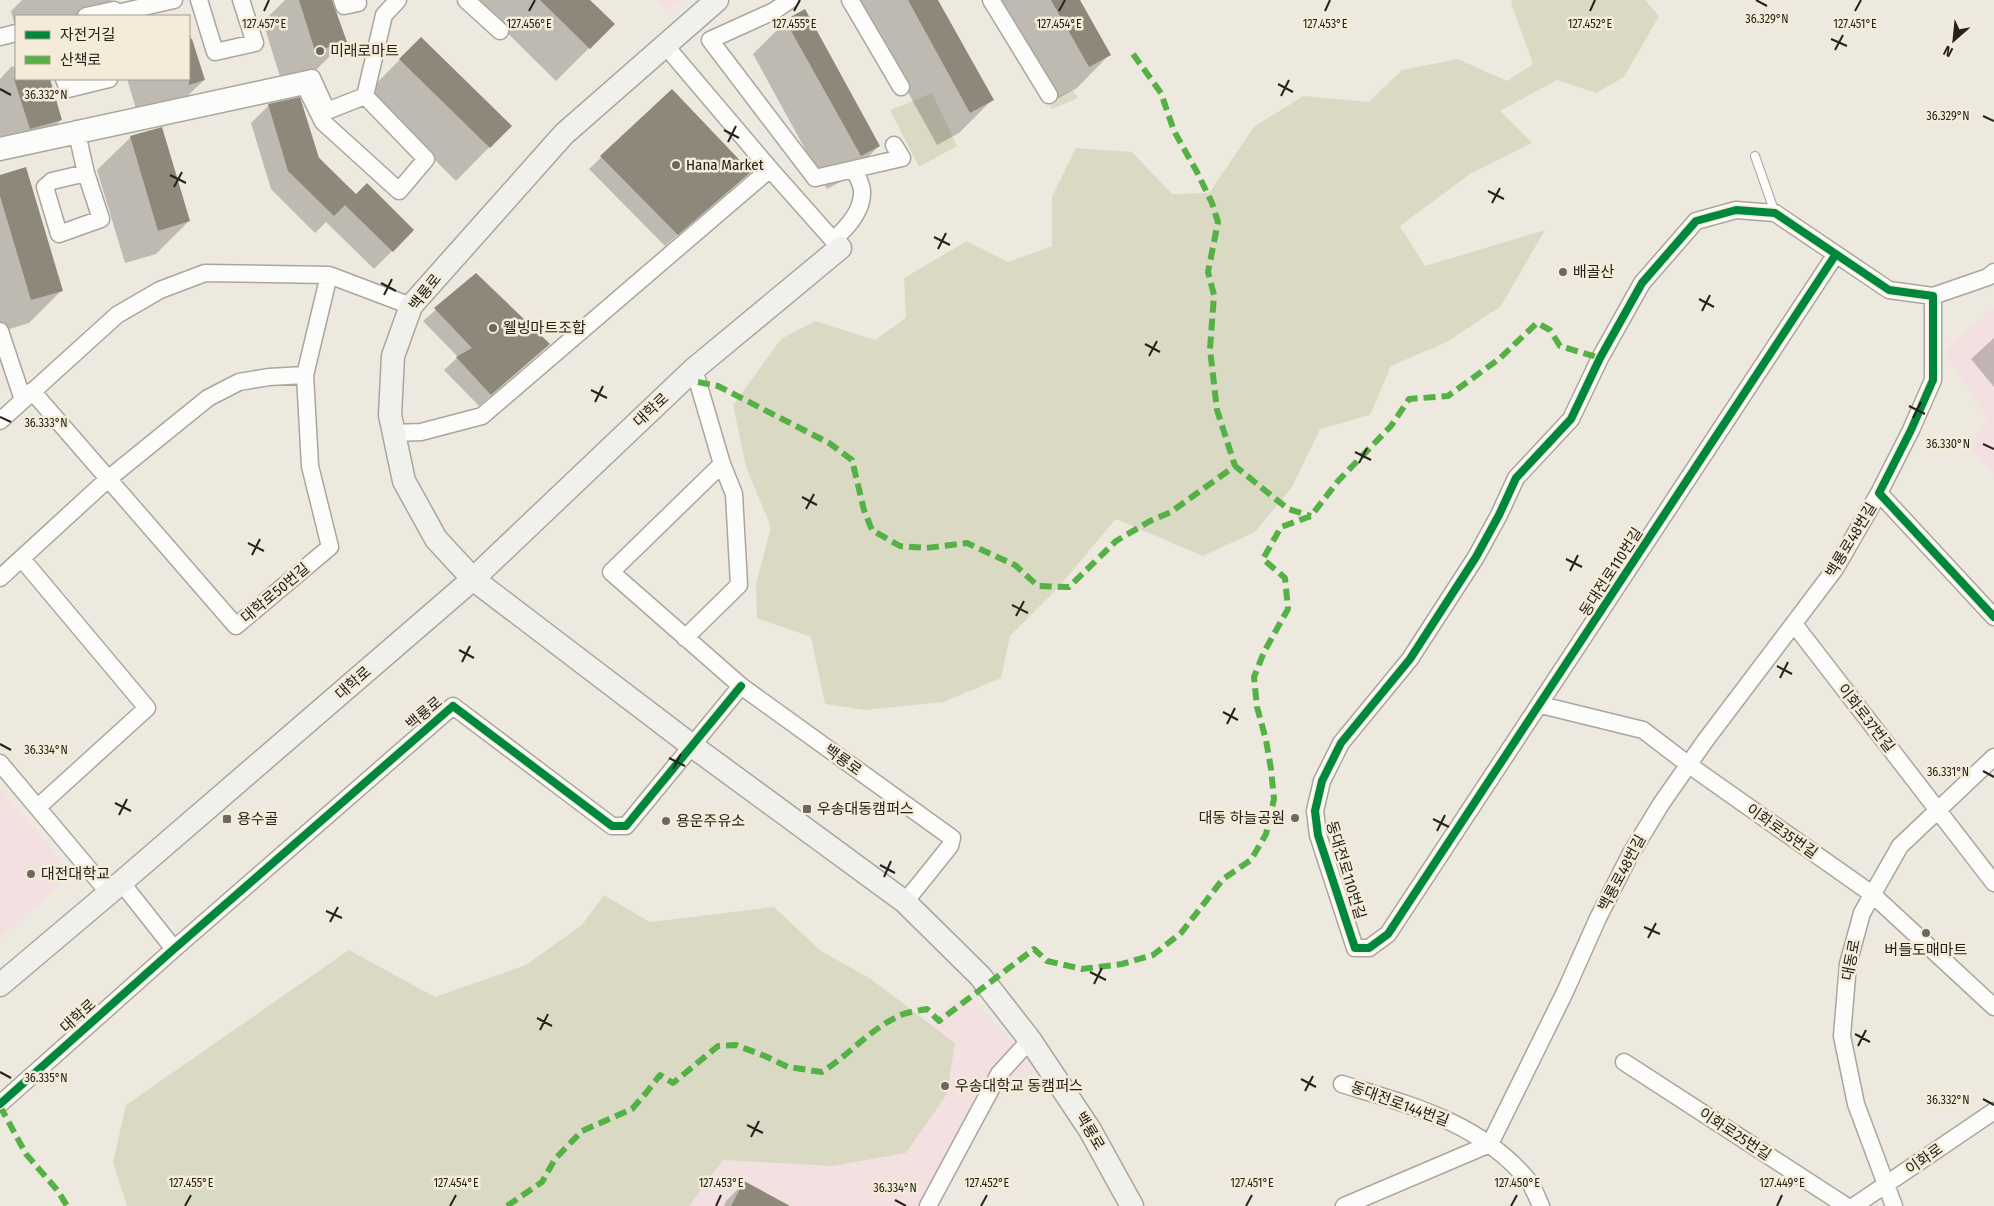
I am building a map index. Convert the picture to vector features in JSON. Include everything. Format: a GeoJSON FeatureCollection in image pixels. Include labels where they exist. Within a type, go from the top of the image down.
{"type":"FeatureCollection","features":[{"type":"Feature","properties":{"kind":"main road","name":"백룡로"},"geometry":{"type":"LineString","coordinates":[[717,0],[664,44],[564,134],[411,306],[393,356],[390,415],[404,481],[436,539],[473,579],[692,745],[904,902],[980,976],[1030,1040],[1090,1130],[1132,1206]]}},
{"type":"Feature","properties":{"kind":"main road","name":"대학로"},"geometry":{"type":"LineString","coordinates":[[0,985],[473,579],[694,369],[836,244]]}},
{"type":"Feature","properties":{"kind":"street"},"geometry":{"type":"LineString","coordinates":[[90,15],[155,0]]}},
{"type":"Feature","properties":{"kind":"street"},"geometry":{"type":"LineString","coordinates":[[108,15],[174,0]]}},
{"type":"Feature","properties":{"kind":"street"},"geometry":{"type":"LineString","coordinates":[[199,0],[215,52],[255,43],[242,0]]}},
{"type":"Feature","properties":{"kind":"street"},"geometry":{"type":"LineString","coordinates":[[342,0],[344,6],[358,3],[357,0]]}},
{"type":"Feature","properties":{"kind":"street"},"geometry":{"type":"LineString","coordinates":[[365,96],[384,15],[398,0]]}},
{"type":"Feature","properties":{"kind":"street"},"geometry":{"type":"LineString","coordinates":[[466,0],[500,31]]}},
{"type":"Feature","properties":{"kind":"street"},"geometry":{"type":"LineString","coordinates":[[790,0],[774,11],[710,40],[815,178],[902,158],[894,145]]}},
{"type":"Feature","properties":{"kind":"street"},"geometry":{"type":"LineString","coordinates":[[850,0],[901,87]]}},
{"type":"Feature","properties":{"kind":"street"},"geometry":{"type":"LineString","coordinates":[[991,0],[1049,95]]}},
{"type":"Feature","properties":{"kind":"street"},"geometry":{"type":"LineString","coordinates":[[0,36],[15,33]]}},
{"type":"Feature","properties":{"kind":"street"},"geometry":{"type":"LineString","coordinates":[[0,41],[15,37]]}},
{"type":"Feature","properties":{"kind":"street"},"geometry":{"type":"LineString","coordinates":[[664,44],[836,244],[858,212],[863,190],[854,169]]}},
{"type":"Feature","properties":{"kind":"street"},"geometry":{"type":"LineString","coordinates":[[0,152],[77,132],[312,78],[327,111],[365,96]]}},
{"type":"Feature","properties":{"kind":"street"},"geometry":{"type":"LineString","coordinates":[[64,80],[68,89],[105,80]]}},
{"type":"Feature","properties":{"kind":"street"},"geometry":{"type":"LineString","coordinates":[[0,146],[305,86],[323,122],[399,191],[426,160],[365,96]]}},
{"type":"Feature","properties":{"kind":"street"},"geometry":{"type":"LineString","coordinates":[[77,132],[86,173]]}},
{"type":"Feature","properties":{"kind":"street"},"geometry":{"type":"LineString","coordinates":[[394,433],[420,432],[482,416],[770,169]]}},
{"type":"Feature","properties":{"kind":"street","name":"동대전로110번길"},"geometry":{"type":"LineString","coordinates":[[1836,254],[1541,705],[1388,934],[1369,948],[1356,948],[1318,835],[1315,812],[1322,781],[1341,743],[1410,659],[1476,557],[1499,515],[1516,478],[1571,419],[1600,358],[1642,283],[1696,221],[1736,210],[1775,213],[1836,254],[1888,290],[1933,296],[1988,277],[1994,272]]}},
{"type":"Feature","properties":{"kind":"street"},"geometry":{"type":"LineString","coordinates":[[1,416],[27,396],[117,315],[160,290],[204,273],[328,275],[411,306]]}},
{"type":"Feature","properties":{"kind":"street","name":"대학로50번길"},"geometry":{"type":"LineString","coordinates":[[27,396],[108,479],[236,626],[330,547],[310,466],[304,376],[328,275]]}},
{"type":"Feature","properties":{"kind":"street"},"geometry":{"type":"LineString","coordinates":[[1933,296],[1932,380],[1911,430],[1879,493],[1994,617]]}},
{"type":"Feature","properties":{"kind":"street"},"geometry":{"type":"LineString","coordinates":[[0,330],[27,396]]}},
{"type":"Feature","properties":{"kind":"street"},"geometry":{"type":"LineString","coordinates":[[685,638],[739,585],[734,494],[722,464],[694,369]]}},
{"type":"Feature","properties":{"kind":"street"},"geometry":{"type":"LineString","coordinates":[[0,578],[108,479],[208,398],[239,382],[269,377],[304,376]]}},
{"type":"Feature","properties":{"kind":"street","name":"백룡로"},"geometry":{"type":"LineString","coordinates":[[722,464],[611,572],[741,686],[952,838],[950,846],[904,902]]}},
{"type":"Feature","properties":{"kind":"street","name":"백룡로48번길"},"geometry":{"type":"LineString","coordinates":[[1490,1144],[1565,992],[1598,918],[1630,855],[1660,804],[1835,569],[1879,493]]}},
{"type":"Feature","properties":{"kind":"street"},"geometry":{"type":"LineString","coordinates":[[22,559],[147,708],[38,807]]}},
{"type":"Feature","properties":{"kind":"street","name":"이화로37번길"},"geometry":{"type":"LineString","coordinates":[[1794,624],[1994,883]]}},
{"type":"Feature","properties":{"kind":"street"},"geometry":{"type":"LineString","coordinates":[[692,745],[741,686]]}},
{"type":"Feature","properties":{"kind":"street","name":"이화로35번길"},"geometry":{"type":"LineString","coordinates":[[1541,705],[1643,730],[1689,765],[1872,894],[1994,1007]]}},
{"type":"Feature","properties":{"kind":"street","name":"백룡로"},"geometry":{"type":"LineString","coordinates":[[174,949],[453,706],[612,826],[626,826],[692,745]]}},
{"type":"Feature","properties":{"kind":"street","name":"대동로"},"geometry":{"type":"LineString","coordinates":[[1894,1206],[1856,1104],[1842,1036],[1848,964],[1862,913],[1900,846],[1994,756]]}},
{"type":"Feature","properties":{"kind":"street"},"geometry":{"type":"LineString","coordinates":[[0,764],[38,807],[174,949]]}},
{"type":"Feature","properties":{"kind":"street","name":"대학로"},"geometry":{"type":"LineString","coordinates":[[0,1104],[174,949]]}},
{"type":"Feature","properties":{"kind":"street"},"geometry":{"type":"LineString","coordinates":[[928,1206],[999,1074],[1030,1040]]}},
{"type":"Feature","properties":{"kind":"street","name":"이화로25번길"},"geometry":{"type":"LineString","coordinates":[[1624,1062],[1846,1206]]}},
{"type":"Feature","properties":{"kind":"street","name":"동대전로144번길"},"geometry":{"type":"LineString","coordinates":[[1342,1084],[1442,1116],[1490,1144],[1528,1180],[1541,1206]]}},
{"type":"Feature","properties":{"kind":"street","name":"이화로"},"geometry":{"type":"LineString","coordinates":[[1854,1206],[1994,1111]]}},
{"type":"Feature","properties":{"kind":"street"},"geometry":{"type":"LineString","coordinates":[[1344,1206],[1490,1144]]}},
{"type":"Feature","properties":{"kind":"lane"},"geometry":{"type":"LineString","coordinates":[[1755,156],[1775,213]]}},
{"type":"Feature","properties":{"kind":"shaded area"},"geometry":{"type":"Polygon","coordinates":[[[657,0],[682,0],[667,11],[657,0]]]}},
{"type":"Feature","properties":{"kind":"shaded area"},"geometry":{"type":"Polygon","coordinates":[[[1994,307],[1994,474],[1970,447],[1988,419],[1943,351],[1994,307]]]}},
{"type":"Feature","properties":{"kind":"shaded area","name":"대전대학교"},"geometry":{"type":"Polygon","coordinates":[[[0,789],[64,863],[59,886],[0,937],[0,789]]]}},
{"type":"Feature","properties":{"kind":"shaded area","name":"우송대학교 동캠퍼스"},"geometry":{"type":"Polygon","coordinates":[[[969,996],[1037,1068],[993,1104],[938,1206],[636,1206],[922,1029],[954,1002],[969,996]]]}},
{"type":"Feature","properties":{"kind":"green space"},"geometry":{"type":"Polygon","coordinates":[[[1513,0],[1645,0],[1659,16],[1624,77],[1596,93],[1557,80],[1500,111],[1532,143],[1470,174],[1400,226],[1425,266],[1545,230],[1501,306],[1447,342],[1391,366],[1370,415],[1320,429],[1292,487],[1255,532],[1203,556],[1116,519],[1055,591],[1010,636],[1001,678],[943,702],[865,710],[825,704],[811,637],[757,618],[756,584],[771,527],[746,467],[733,405],[781,339],[815,321],[875,340],[906,318],[904,278],[967,241],[1008,262],[1052,246],[1052,197],[1076,148],[1132,152],[1172,194],[1209,193],[1254,127],[1303,96],[1369,102],[1402,70],[1458,59],[1507,81],[1533,64],[1511,3],[1513,0]]]}},
{"type":"Feature","properties":{"kind":"green space"},"geometry":{"type":"Polygon","coordinates":[[[1072,90],[1078,98],[1052,109],[1047,101],[1072,90]]]}},
{"type":"Feature","properties":{"kind":"green space"},"geometry":{"type":"Polygon","coordinates":[[[932,93],[957,146],[919,167],[890,110],[932,93]]]}},
{"type":"Feature","properties":{"kind":"green space"},"geometry":{"type":"Polygon","coordinates":[[[604,895],[650,922],[774,907],[821,951],[871,979],[955,1043],[947,1094],[906,1153],[832,1166],[723,1160],[689,1206],[127,1206],[113,1163],[126,1105],[349,950],[435,997],[526,965],[582,925],[604,895]]]}},
{"type":"Feature","properties":{"kind":"building"},"geometry":{"type":"Polygon","coordinates":[[[299,0],[332,0],[347,42],[315,51],[299,0]]]}},
{"type":"Feature","properties":{"kind":"building"},"geometry":{"type":"Polygon","coordinates":[[[540,0],[590,0],[615,24],[590,49],[540,0]]]}},
{"type":"Feature","properties":{"kind":"building"},"geometry":{"type":"Polygon","coordinates":[[[908,0],[938,0],[994,100],[970,113],[908,0]]]}},
{"type":"Feature","properties":{"kind":"building"},"geometry":{"type":"Polygon","coordinates":[[[1051,0],[1080,0],[1111,55],[1089,67],[1051,0]]]}},
{"type":"Feature","properties":{"kind":"building"},"geometry":{"type":"Polygon","coordinates":[[[805,9],[880,146],[861,156],[785,20],[805,9]]]}},
{"type":"Feature","properties":{"kind":"building"},"geometry":{"type":"Polygon","coordinates":[[[421,37],[512,126],[490,148],[399,59],[421,37]]]}},
{"type":"Feature","properties":{"kind":"building"},"geometry":{"type":"Polygon","coordinates":[[[190,39],[192,39],[205,80],[189,85],[190,39]]]}},
{"type":"Feature","properties":{"kind":"building"},"geometry":{"type":"Polygon","coordinates":[[[14,79],[50,80],[62,120],[30,129],[14,79]]]}},
{"type":"Feature","properties":{"kind":"building","name":"Hana Market"},"geometry":{"type":"Polygon","coordinates":[[[672,89],[751,172],[678,235],[600,156],[672,89]]]}},
{"type":"Feature","properties":{"kind":"building"},"geometry":{"type":"Polygon","coordinates":[[[300,97],[319,158],[356,194],[367,183],[414,230],[393,252],[345,205],[334,216],[288,171],[268,104],[300,97]]]}},
{"type":"Feature","properties":{"kind":"building"},"geometry":{"type":"Polygon","coordinates":[[[162,127],[190,221],[158,231],[130,136],[162,127]]]}},
{"type":"Feature","properties":{"kind":"building"},"geometry":{"type":"Polygon","coordinates":[[[26,167],[63,291],[31,300],[0,196],[0,175],[26,167]]]}},
{"type":"Feature","properties":{"kind":"building","name":"웰빙마트조합"},"geometry":{"type":"Polygon","coordinates":[[[476,273],[550,344],[491,395],[456,357],[472,348],[434,308],[476,273]]]}},
{"type":"Feature","properties":{"kind":"building"},"geometry":{"type":"Polygon","coordinates":[[[744,1181],[790,1206],[731,1206],[744,1181]]]}},
{"type":"Feature","properties":{"kind":"marked path"},"geometry":{"type":"LineString","coordinates":[[1133,54],[1161,93],[1174,131],[1212,203],[1218,222],[1208,272],[1214,295],[1210,349],[1217,410],[1235,466]]}},
{"type":"Feature","properties":{"kind":"marked path"},"geometry":{"type":"LineString","coordinates":[[507,1206],[542,1182],[555,1159],[582,1131],[632,1109],[660,1075],[673,1083],[718,1046],[736,1045],[788,1067],[822,1072],[877,1029],[900,1015],[927,1009],[939,1021],[1034,949],[1047,961],[1082,969],[1122,964],[1153,955],[1181,933],[1223,879],[1251,860],[1266,834],[1274,799],[1271,769],[1266,740],[1257,707],[1254,677],[1264,652],[1288,609],[1285,578],[1263,559],[1281,527],[1311,516],[1338,481],[1391,426],[1409,399],[1448,396],[1499,359],[1537,323],[1550,330],[1560,346],[1600,358]]}},
{"type":"Feature","properties":{"kind":"marked path"},"geometry":{"type":"LineString","coordinates":[[698,382],[718,386],[829,443],[852,460],[864,510],[872,530],[900,546],[926,548],[967,543],[1015,565],[1038,586],[1069,587],[1116,541],[1150,521],[1171,512],[1235,466],[1288,509],[1311,516]]}},
{"type":"Feature","properties":{"kind":"marked path"},"geometry":{"type":"LineString","coordinates":[[0,1106],[26,1154],[58,1191],[67,1206]]}},
{"type":"Feature","properties":{"kind":"cycle path"},"geometry":{"type":"LineString","coordinates":[[1836,254],[1388,934],[1369,948],[1355,948],[1318,835],[1315,811],[1322,781],[1341,743],[1410,659],[1476,557],[1499,515],[1516,478],[1571,419],[1600,358],[1642,283],[1696,221],[1736,210],[1775,213],[1889,290],[1933,296],[1933,380],[1911,430],[1879,493],[1994,617]]}},
{"type":"Feature","properties":{"kind":"cycle path"},"geometry":{"type":"LineString","coordinates":[[0,1104],[174,949],[453,706],[612,826],[626,826],[741,686]]}},
{"type":"Feature","properties":{"kind":"place","name":"미래로마트"},"geometry":{"type":"Point","coordinates":[320,51]}},
{"type":"Feature","properties":{"kind":"place","name":"Hana Market"},"geometry":{"type":"Point","coordinates":[676,165]}},
{"type":"Feature","properties":{"kind":"place","name":"배골산"},"geometry":{"type":"Point","coordinates":[1563,272]}},
{"type":"Feature","properties":{"kind":"place","name":"웰빙마트조합"},"geometry":{"type":"Point","coordinates":[493,328]}},
{"type":"Feature","properties":{"kind":"place","name":"우송대동캠퍼스"},"geometry":{"type":"Point","coordinates":[807,809]}},
{"type":"Feature","properties":{"kind":"place","name":"대동 하늘공원"},"geometry":{"type":"Point","coordinates":[1295,818]}},
{"type":"Feature","properties":{"kind":"place","name":"용수골"},"geometry":{"type":"Point","coordinates":[227,819]}},
{"type":"Feature","properties":{"kind":"place","name":"용운주유소"},"geometry":{"type":"Point","coordinates":[666,821]}},
{"type":"Feature","properties":{"kind":"place","name":"대전대학교"},"geometry":{"type":"Point","coordinates":[31,874]}},
{"type":"Feature","properties":{"kind":"place","name":"버들도매마트"},"geometry":{"type":"Point","coordinates":[1926,933]}},
{"type":"Feature","properties":{"kind":"place","name":"우송대학교 동캠퍼스"},"geometry":{"type":"Point","coordinates":[945,1086]}}]}
